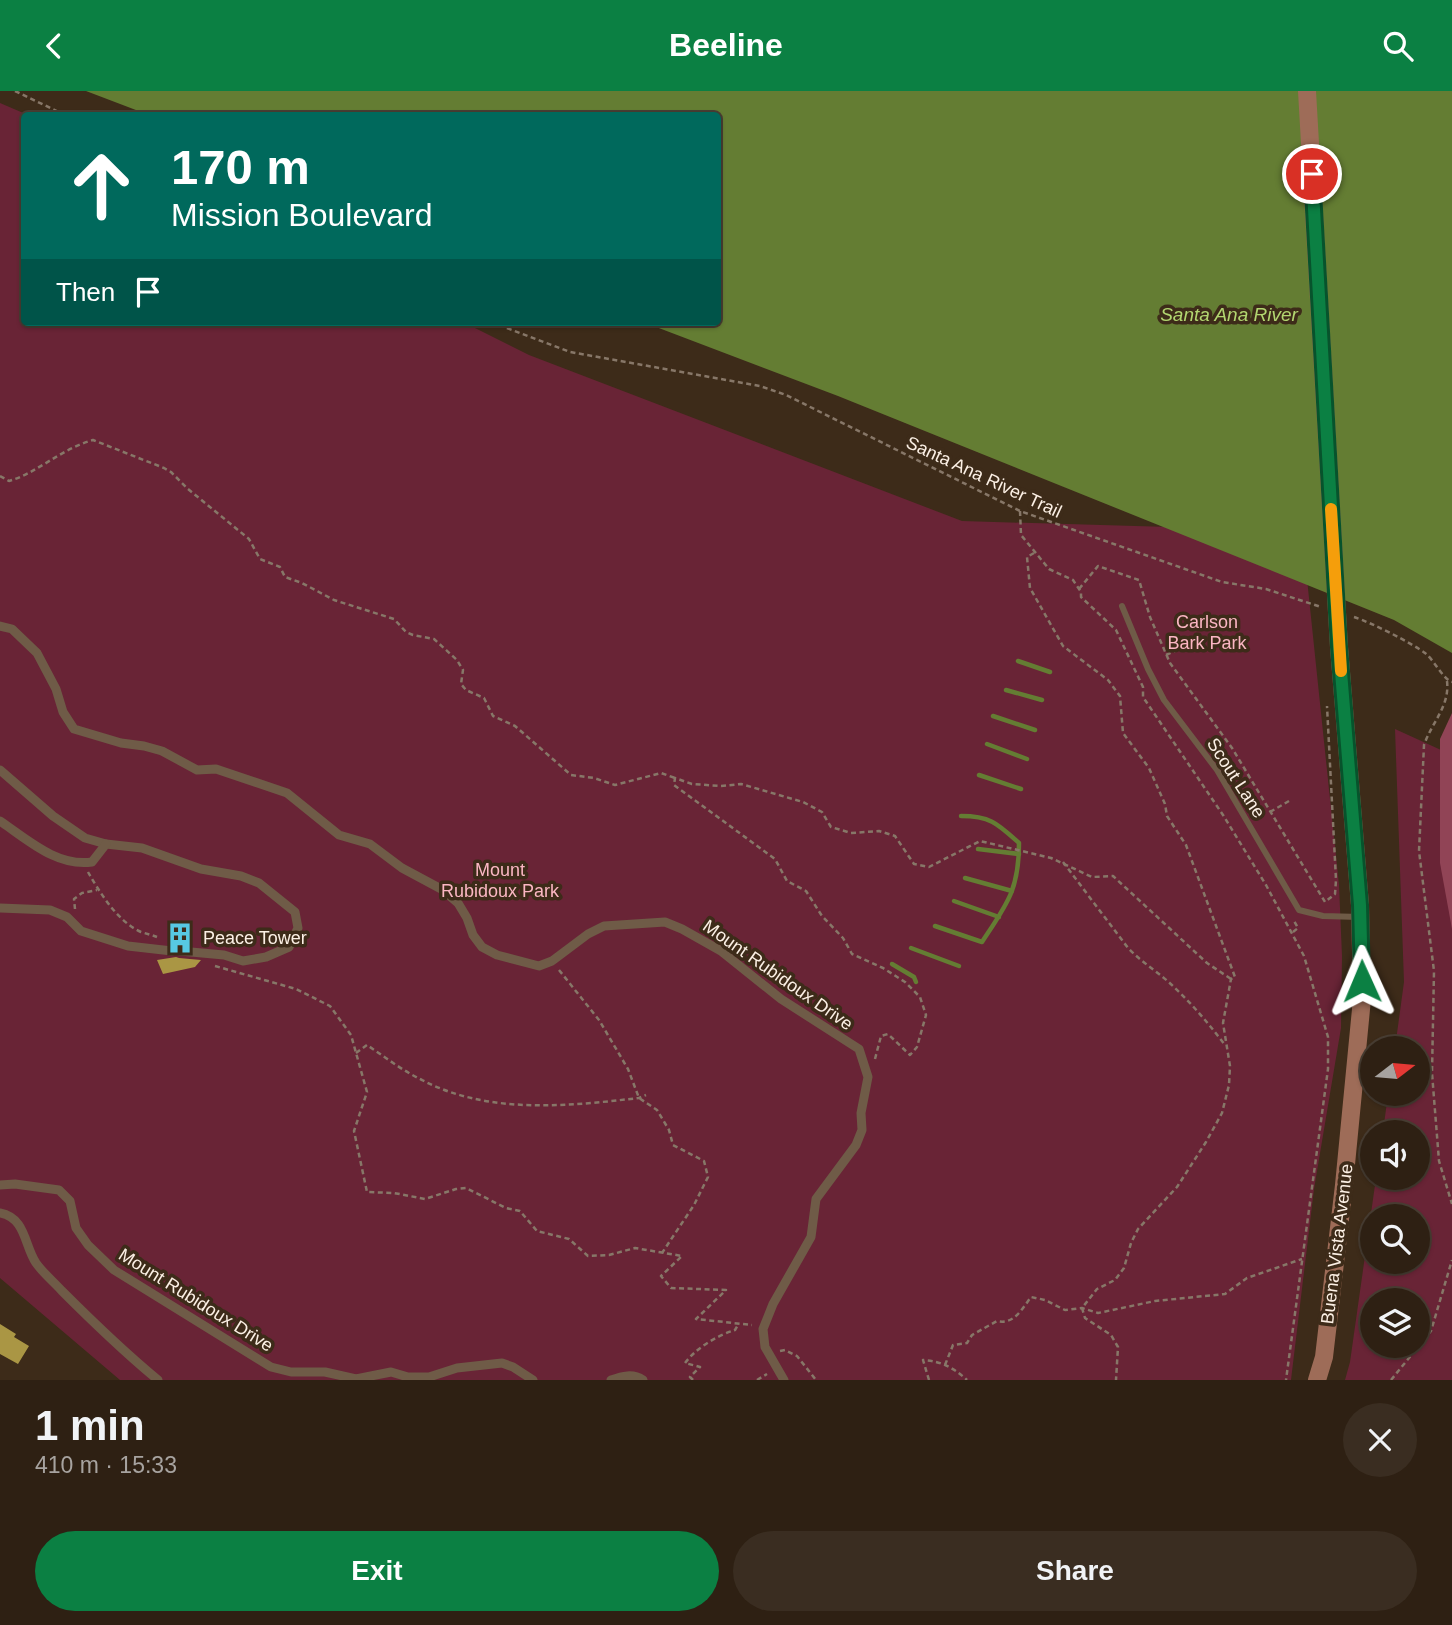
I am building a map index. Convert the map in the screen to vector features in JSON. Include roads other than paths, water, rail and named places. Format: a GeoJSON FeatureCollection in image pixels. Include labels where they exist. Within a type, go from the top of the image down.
{"type":"FeatureCollection","features":[{"type":"Feature","properties":{"kind":"main road","name":"Buena Vista Avenue"},"geometry":{"type":"LineString","coordinates":[[1307,91],[1339,647],[1360,917],[1361,1013],[1324,1357],[1317,1380]]}},
{"type":"Feature","properties":{"kind":"street","name":"Mount Rubidoux Drive"},"geometry":{"type":"LineString","coordinates":[[0,626],[12,629],[37,653],[56,689],[63,712],[74,729],[121,743],[162,751],[197,770],[216,769],[287,793],[339,835],[370,844],[402,867],[443,890],[458,903],[467,918],[472,935],[482,947],[497,955],[539,966],[552,961],[588,934],[604,926],[665,922],[721,951],[781,999],[859,1049],[868,1077],[862,1130],[856,1145],[816,1199],[811,1237],[773,1304],[764,1333],[765,1347],[784,1380]]}},
{"type":"Feature","properties":{"kind":"street"},"geometry":{"type":"LineString","coordinates":[[0,770],[73,831],[106,844],[142,848],[201,869],[241,876],[259,883],[295,912],[298,928],[289,947],[266,957],[243,961],[224,955],[154,951],[128,946],[81,931],[67,917],[50,909],[0,908]]}},
{"type":"Feature","properties":{"kind":"street"},"geometry":{"type":"LineString","coordinates":[[0,821],[55,857],[77,864],[92,862],[106,844]]}},
{"type":"Feature","properties":{"kind":"street","name":"Mount Rubidoux Drive"},"geometry":{"type":"LineString","coordinates":[[0,1185],[15,1184],[59,1190],[71,1201],[76,1228],[82,1237],[114,1270],[271,1367],[291,1372],[325,1372],[356,1380],[391,1373],[408,1377],[429,1377],[457,1368],[502,1363],[533,1380]]}},
{"type":"Feature","properties":{"kind":"street"},"geometry":{"type":"LineString","coordinates":[[0,1213],[16,1219],[41,1270],[124,1352],[158,1380]]}},
{"type":"Feature","properties":{"kind":"street"},"geometry":{"type":"LineString","coordinates":[[611,1380],[636,1375],[643,1380]]}},
{"type":"Feature","properties":{"kind":"lane","name":"Scout Lane"},"geometry":{"type":"LineString","coordinates":[[1122,606],[1164,700],[1217,770],[1299,911],[1323,916],[1360,917]]}},
{"type":"Feature","properties":{"kind":"water","name":"Santa Ana River"},"geometry":{"type":"Polygon","coordinates":[[[86,91],[1452,91],[1452,653],[1394,620],[838,396],[654,326],[721,326],[721,112],[141,112],[86,91]]]}},
{"type":"Feature","properties":{"kind":"waterway"},"geometry":{"type":"LineString","coordinates":[[1018,661],[1050,672]]}},
{"type":"Feature","properties":{"kind":"waterway"},"geometry":{"type":"LineString","coordinates":[[1006,690],[1042,700]]}},
{"type":"Feature","properties":{"kind":"waterway"},"geometry":{"type":"LineString","coordinates":[[993,716],[1035,730]]}},
{"type":"Feature","properties":{"kind":"waterway"},"geometry":{"type":"LineString","coordinates":[[987,744],[1027,759]]}},
{"type":"Feature","properties":{"kind":"waterway"},"geometry":{"type":"LineString","coordinates":[[979,775],[1021,789]]}},
{"type":"Feature","properties":{"kind":"waterway"},"geometry":{"type":"LineString","coordinates":[[935,926],[982,942],[1005,906],[1017,873],[1019,843],[993,822],[961,816]]}},
{"type":"Feature","properties":{"kind":"waterway"},"geometry":{"type":"LineString","coordinates":[[978,849],[1019,854]]}},
{"type":"Feature","properties":{"kind":"waterway"},"geometry":{"type":"LineString","coordinates":[[965,878],[1012,891]]}},
{"type":"Feature","properties":{"kind":"waterway"},"geometry":{"type":"LineString","coordinates":[[954,901],[999,917]]}},
{"type":"Feature","properties":{"kind":"waterway"},"geometry":{"type":"LineString","coordinates":[[911,948],[959,966]]}},
{"type":"Feature","properties":{"kind":"waterway"},"geometry":{"type":"LineString","coordinates":[[892,964],[914,977],[916,982]]}},
{"type":"Feature","properties":{"kind":"place","name":"Peace Tower"},"geometry":{"type":"Point","coordinates":[180,938]}},
{"type":"Feature","properties":{"kind":"park label","name":"Carlson Bark Park"},"geometry":{"type":"Point","coordinates":[1207,632]}},
{"type":"Feature","properties":{"kind":"park label","name":"Mount Rubidoux Park"},"geometry":{"type":"Point","coordinates":[500,880]}}]}
